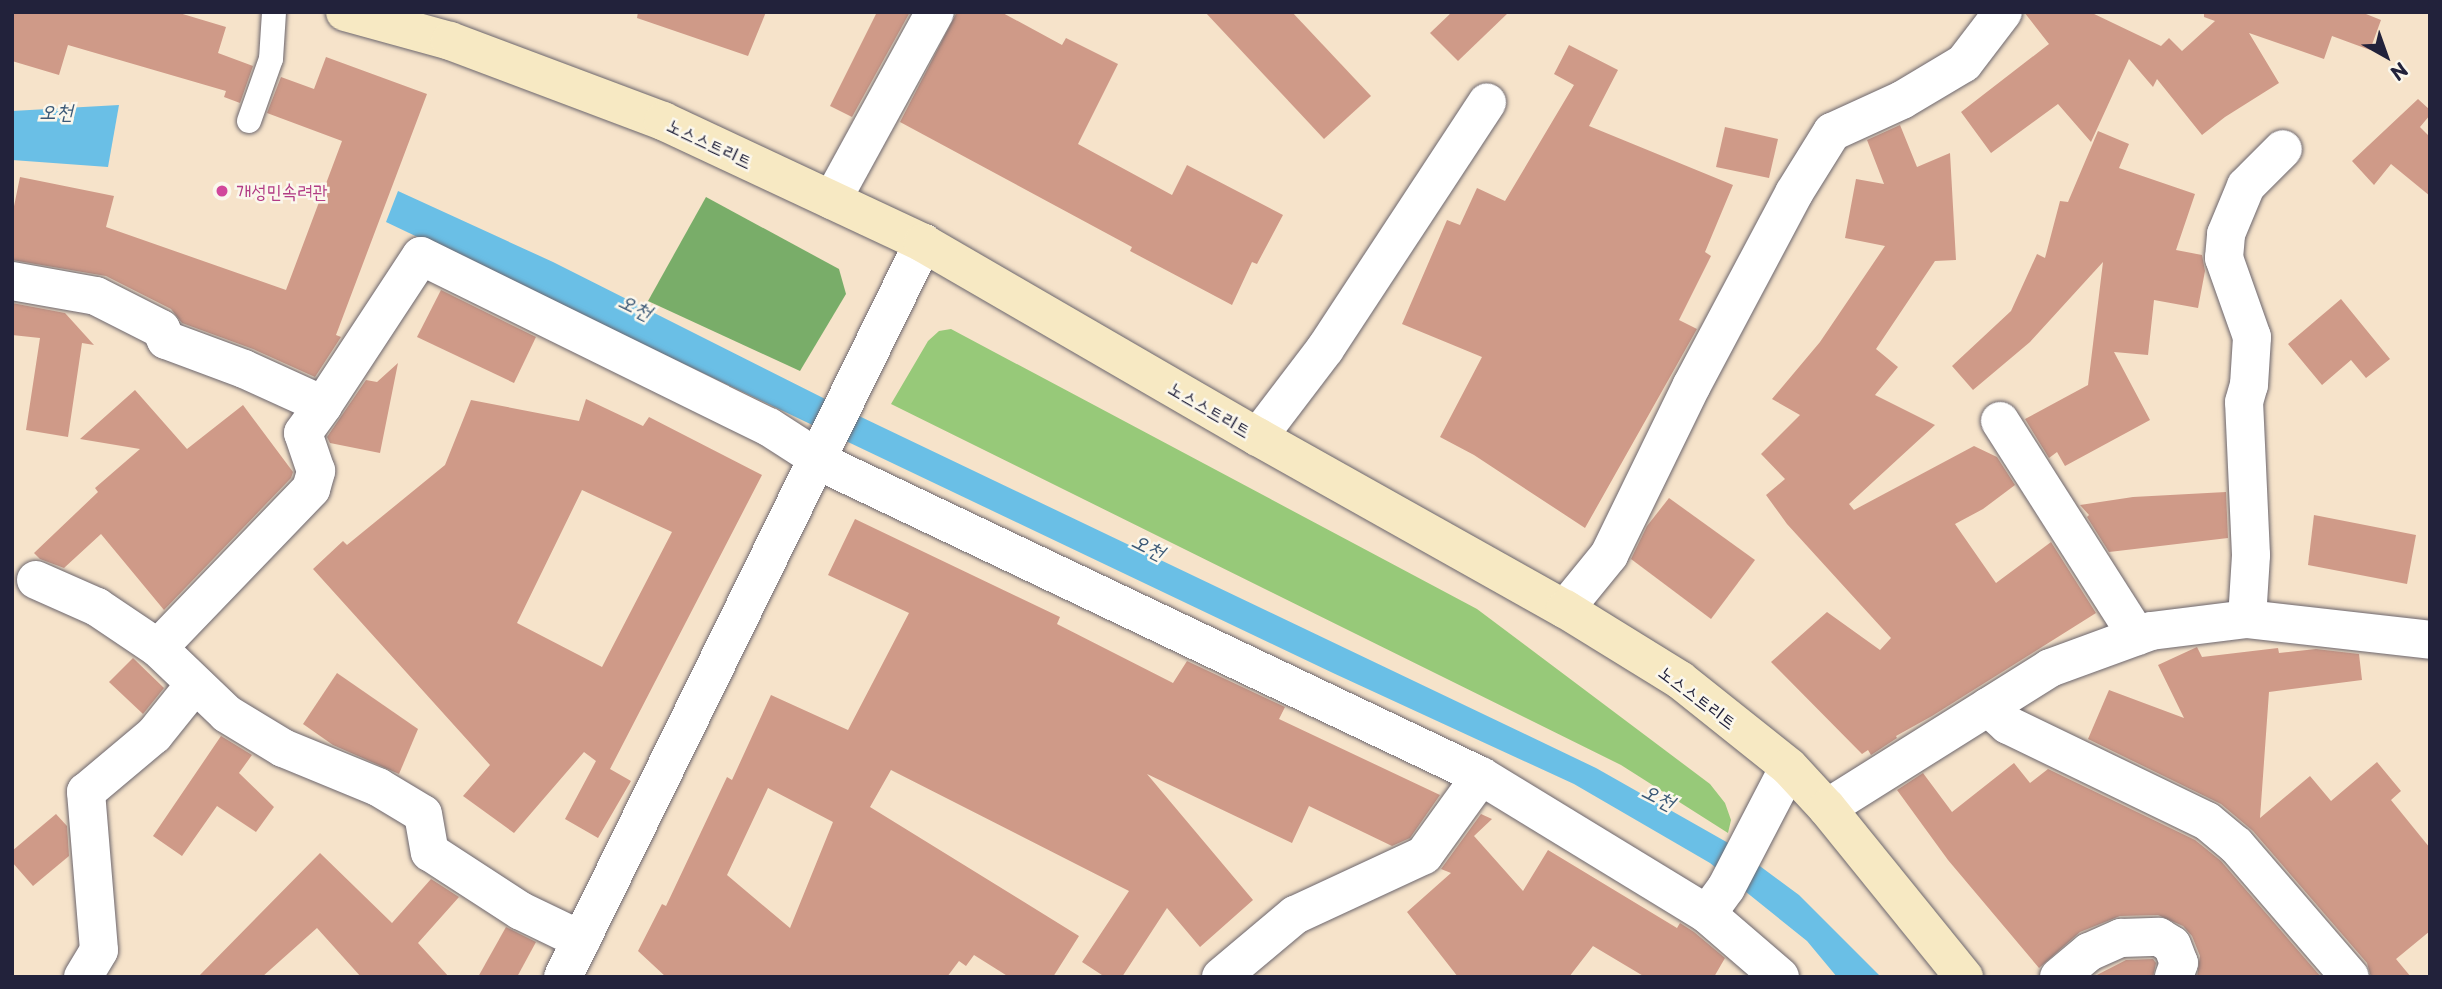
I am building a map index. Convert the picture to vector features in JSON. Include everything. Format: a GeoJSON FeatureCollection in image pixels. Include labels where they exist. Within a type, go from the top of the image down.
{"type":"FeatureCollection","features":[{"type":"Feature","properties":{"kind":"main road","name":"노스스트리트"},"geometry":{"type":"LineString","coordinates":[[345,12],[450,41],[663,121],[923,243],[1258,437],[1565,609],[1680,680],[1789,766],[1827,808],[1964,977]]}},
{"type":"Feature","properties":{"kind":"street"},"geometry":{"type":"LineString","coordinates":[[832,200],[935,12]]}},
{"type":"Feature","properties":{"kind":"street"},"geometry":{"type":"LineString","coordinates":[[1565,609],[1609,555],[1692,385],[1794,193],[1832,132],[1902,100],[1964,63],[2003,12]]}},
{"type":"Feature","properties":{"kind":"street"},"geometry":{"type":"LineString","coordinates":[[1258,437],[1325,349],[1487,102]]}},
{"type":"Feature","properties":{"kind":"street"},"geometry":{"type":"LineString","coordinates":[[2247,619],[2251,555],[2244,402],[2249,385],[2252,337],[2224,258],[2226,234],[2246,186],[2283,149]]}},
{"type":"Feature","properties":{"kind":"street"},"geometry":{"type":"LineString","coordinates":[[563,977],[923,243]]}},
{"type":"Feature","properties":{"kind":"street"},"geometry":{"type":"LineString","coordinates":[[158,648],[311,489],[316,471],[303,433],[421,256],[1481,776],[1716,901],[1780,977]]}},
{"type":"Feature","properties":{"kind":"street"},"geometry":{"type":"LineString","coordinates":[[12,281],[96,296],[161,329],[166,340],[244,369],[323,405]]}},
{"type":"Feature","properties":{"kind":"street"},"geometry":{"type":"LineString","coordinates":[[2000,421],[2137,636]]}},
{"type":"Feature","properties":{"kind":"street"},"geometry":{"type":"LineString","coordinates":[[36,580],[97,607],[158,648],[227,714],[283,748],[378,787],[423,814],[430,852],[521,911],[581,940]]}},
{"type":"Feature","properties":{"kind":"street"},"geometry":{"type":"LineString","coordinates":[[1827,808],[2050,668],[2151,631],[2247,619],[2430,640]]}},
{"type":"Feature","properties":{"kind":"street"},"geometry":{"type":"LineString","coordinates":[[83,977],[99,950],[86,792],[154,734],[195,684]]}},
{"type":"Feature","properties":{"kind":"street"},"geometry":{"type":"LineString","coordinates":[[1988,707],[2008,725],[2207,821],[2236,845],[2350,977]]}},
{"type":"Feature","properties":{"kind":"street"},"geometry":{"type":"LineString","coordinates":[[1716,901],[1750,843],[1789,766]]}},
{"type":"Feature","properties":{"kind":"street"},"geometry":{"type":"LineString","coordinates":[[1221,977],[1296,915],[1424,855],[1481,776]]}},
{"type":"Feature","properties":{"kind":"street"},"geometry":{"type":"LineString","coordinates":[[2059,977],[2089,951],[2121,938],[2159,937],[2172,945],[2179,963],[2174,977]]}},
{"type":"Feature","properties":{"kind":"lane"},"geometry":{"type":"LineString","coordinates":[[249,121],[271,59],[274,12]]}},
{"type":"Feature","properties":{"kind":"green space"},"geometry":{"type":"Polygon","coordinates":[[[706,197],[839,269],[846,294],[800,371],[648,301],[706,197]]]}},
{"type":"Feature","properties":{"kind":"green space"},"geometry":{"type":"Polygon","coordinates":[[[951,329],[1477,609],[1710,784],[1725,803],[1731,820],[1728,833],[1621,765],[891,404],[928,341],[939,331],[951,329]]]}},
{"type":"Feature","properties":{"kind":"water","name":"오천"},"geometry":{"type":"Polygon","coordinates":[[[119,105],[108,167],[12,160],[12,111],[119,105]]]}},
{"type":"Feature","properties":{"kind":"water","name":"오천"},"geometry":{"type":"Polygon","coordinates":[[[398,191],[553,262],[859,416],[1596,768],[1730,844],[1799,895],[1881,977],[1837,977],[1807,941],[1710,863],[1574,784],[1333,673],[386,222],[398,191]]]}},
{"type":"Feature","properties":{"kind":"building"},"geometry":{"type":"Polygon","coordinates":[[[12,12],[176,12],[226,27],[218,53],[253,66],[240,103],[224,97],[226,91],[68,45],[59,75],[12,61],[12,12]]]}},
{"type":"Feature","properties":{"kind":"building"},"geometry":{"type":"Polygon","coordinates":[[[638,12],[766,12],[748,56],[637,18],[638,12]]]}},
{"type":"Feature","properties":{"kind":"building"},"geometry":{"type":"Polygon","coordinates":[[[877,12],[910,12],[852,117],[830,106],[877,12]]]}},
{"type":"Feature","properties":{"kind":"building"},"geometry":{"type":"Polygon","coordinates":[[[957,12],[1001,12],[1062,45],[1066,38],[1118,64],[1078,144],[1172,195],[1187,165],[1283,215],[1257,264],[1252,262],[1232,305],[1130,251],[1132,247],[900,122],[957,12]]]}},
{"type":"Feature","properties":{"kind":"building"},"geometry":{"type":"Polygon","coordinates":[[[1205,12],[1292,12],[1371,96],[1324,139],[1205,12]]]}},
{"type":"Feature","properties":{"kind":"building"},"geometry":{"type":"Polygon","coordinates":[[[1452,12],[1509,12],[1458,61],[1430,33],[1452,12]]]}},
{"type":"Feature","properties":{"kind":"building"},"geometry":{"type":"Polygon","coordinates":[[[2024,12],[2090,12],[2161,46],[2169,38],[2182,51],[2215,21],[2204,17],[2204,12],[2361,12],[2381,20],[2370,50],[2332,36],[2324,59],[2249,33],[2279,83],[2202,135],[2157,79],[2153,87],[2129,59],[2091,142],[2058,104],[1991,153],[1961,112],[2049,44],[2024,12]]]}},
{"type":"Feature","properties":{"kind":"building"},"geometry":{"type":"Polygon","coordinates":[[[1569,45],[1618,70],[1589,126],[1733,185],[1705,252],[1711,256],[1679,320],[1697,329],[1585,528],[1474,455],[1440,437],[1482,357],[1402,324],[1447,220],[1460,225],[1477,188],[1505,201],[1574,85],[1554,74],[1569,45]]]}},
{"type":"Feature","properties":{"kind":"building"},"geometry":{"type":"Polygon","coordinates":[[[326,57],[427,94],[336,335],[341,337],[315,377],[253,349],[182,323],[171,309],[106,276],[12,260],[12,216],[20,177],[114,196],[106,227],[286,290],[342,141],[267,113],[281,77],[314,89],[326,57]]]}},
{"type":"Feature","properties":{"kind":"building"},"geometry":{"type":"Polygon","coordinates":[[[2418,99],[2430,110],[2430,115],[2420,127],[2430,137],[2430,196],[2391,164],[2374,185],[2352,161],[2418,99]]]}},
{"type":"Feature","properties":{"kind":"building"},"geometry":{"type":"Polygon","coordinates":[[[1900,125],[1917,167],[1950,153],[1956,260],[1935,261],[1876,349],[1898,367],[1875,395],[1935,425],[1849,504],[1854,510],[1974,446],[1997,457],[2015,485],[1983,509],[1955,524],[1996,583],[2051,542],[2096,613],[1896,736],[1897,738],[1871,755],[1868,750],[1862,754],[1771,662],[1827,612],[1880,650],[1891,638],[1787,524],[1766,495],[1785,479],[1761,454],[1800,415],[1772,399],[1820,342],[1885,246],[1845,238],[1856,179],[1884,184],[1867,140],[1900,125]]]}},
{"type":"Feature","properties":{"kind":"building"},"geometry":{"type":"Polygon","coordinates":[[[1725,127],[1778,139],[1769,178],[1716,167],[1725,127]]]}},
{"type":"Feature","properties":{"kind":"building"},"geometry":{"type":"Polygon","coordinates":[[[2098,131],[2129,144],[2119,168],[2195,194],[2176,250],[2202,255],[2205,271],[2198,308],[2154,300],[2148,355],[2114,352],[2150,420],[2065,466],[2057,452],[2049,458],[2025,419],[2088,385],[2103,262],[2030,342],[1973,390],[1952,366],[2011,311],[2037,254],[2045,258],[2060,201],[2068,202],[2098,131]]]}},
{"type":"Feature","properties":{"kind":"building"},"geometry":{"type":"Polygon","coordinates":[[[441,290],[536,337],[514,383],[417,337],[441,290]]]}},
{"type":"Feature","properties":{"kind":"building"},"geometry":{"type":"Polygon","coordinates":[[[2341,299],[2390,359],[2366,378],[2351,360],[2322,385],[2288,344],[2341,299]]]}},
{"type":"Feature","properties":{"kind":"building"},"geometry":{"type":"Polygon","coordinates":[[[12,303],[65,313],[94,345],[82,343],[68,437],[26,430],[40,338],[12,335],[12,303]]]}},
{"type":"Feature","properties":{"kind":"building"},"geometry":{"type":"Polygon","coordinates":[[[398,363],[380,453],[330,443],[327,437],[366,380],[377,382],[398,363]]]}},
{"type":"Feature","properties":{"kind":"building"},"geometry":{"type":"Polygon","coordinates":[[[135,390],[187,449],[243,405],[293,472],[291,478],[164,610],[101,534],[64,568],[40,559],[34,553],[98,492],[95,488],[140,449],[80,439],[135,390]]]}},
{"type":"Feature","properties":{"kind":"building"},"geometry":{"type":"Polygon","coordinates":[[[586,399],[643,426],[649,417],[762,475],[610,769],[631,781],[598,838],[565,819],[596,761],[584,752],[514,833],[463,796],[490,765],[313,569],[343,541],[347,545],[445,465],[471,400],[579,421],[586,399]],[[582,490],[517,623],[602,667],[672,532],[582,490]]]}},
{"type":"Feature","properties":{"kind":"building"},"geometry":{"type":"Polygon","coordinates":[[[2226,492],[2228,538],[2109,552],[2087,517],[2089,515],[2080,505],[2133,497],[2226,492]]]}},
{"type":"Feature","properties":{"kind":"building"},"geometry":{"type":"Polygon","coordinates":[[[1669,498],[1755,560],[1711,619],[1631,559],[1647,526],[1669,498]]]}},
{"type":"Feature","properties":{"kind":"building"},"geometry":{"type":"Polygon","coordinates":[[[2314,515],[2416,535],[2407,584],[2308,565],[2314,515]]]}},
{"type":"Feature","properties":{"kind":"building"},"geometry":{"type":"Polygon","coordinates":[[[855,519],[1060,617],[1057,624],[1173,683],[1187,661],[1285,707],[1279,719],[1440,795],[1410,838],[1392,846],[1309,806],[1292,843],[1147,774],[1253,900],[1200,947],[1167,908],[1122,977],[1105,977],[1082,962],[1129,891],[891,770],[870,807],[1079,936],[1053,977],[1009,977],[974,955],[966,966],[959,961],[947,977],[666,977],[638,951],[662,904],[666,906],[727,777],[732,780],[771,695],[848,730],[909,613],[828,575],[855,519]],[[768,788],[727,875],[790,928],[833,822],[768,788]]]}},
{"type":"Feature","properties":{"kind":"building"},"geometry":{"type":"Polygon","coordinates":[[[2197,647],[2202,657],[2278,648],[2279,653],[2316,649],[2359,654],[2362,680],[2269,692],[2260,818],[2310,776],[2331,801],[2377,762],[2401,791],[2391,800],[2430,848],[2430,931],[2396,959],[2411,977],[2371,977],[2367,963],[2253,831],[2221,804],[2088,739],[2109,690],[2184,718],[2158,665],[2197,647]]]}},
{"type":"Feature","properties":{"kind":"building"},"geometry":{"type":"Polygon","coordinates":[[[133,658],[164,688],[143,714],[109,682],[133,658]]]}},
{"type":"Feature","properties":{"kind":"building"},"geometry":{"type":"Polygon","coordinates":[[[337,673],[418,729],[399,774],[333,745],[303,724],[337,673]]]}},
{"type":"Feature","properties":{"kind":"building"},"geometry":{"type":"Polygon","coordinates":[[[221,736],[252,755],[239,773],[274,807],[256,832],[217,806],[182,856],[153,836],[221,736]]]}},
{"type":"Feature","properties":{"kind":"building"},"geometry":{"type":"Polygon","coordinates":[[[2014,763],[2030,783],[2048,769],[2195,840],[2221,861],[2321,977],[2197,977],[2200,956],[2192,936],[2183,926],[2158,915],[2120,916],[2080,932],[2039,968],[1948,860],[1897,790],[1923,773],[1952,812],[2014,763]]]}},
{"type":"Feature","properties":{"kind":"building"},"geometry":{"type":"Polygon","coordinates":[[[56,814],[67,826],[69,856],[33,886],[12,862],[12,851],[56,814]]]}},
{"type":"Feature","properties":{"kind":"building"},"geometry":{"type":"Polygon","coordinates":[[[1481,814],[1492,819],[1474,836],[1523,891],[1548,850],[1677,928],[1680,923],[1694,932],[1725,958],[1714,977],[1645,977],[1593,946],[1569,977],[1458,977],[1407,912],[1451,873],[1441,869],[1481,814]]]}},
{"type":"Feature","properties":{"kind":"building"},"geometry":{"type":"Polygon","coordinates":[[[320,853],[392,923],[431,879],[459,897],[418,943],[449,977],[361,977],[317,928],[262,977],[198,977],[320,853]]]}},
{"type":"Feature","properties":{"kind":"building"},"geometry":{"type":"Polygon","coordinates":[[[506,927],[536,942],[517,977],[478,977],[506,927]]]}},
{"type":"Feature","properties":{"kind":"building"},"geometry":{"type":"Polygon","coordinates":[[[2153,959],[2156,963],[2153,977],[2093,977],[2126,960],[2153,959]]]}},
{"type":"Feature","properties":{"kind":"place","name":"개성민속려관"},"geometry":{"type":"Point","coordinates":[222,191]}}]}
